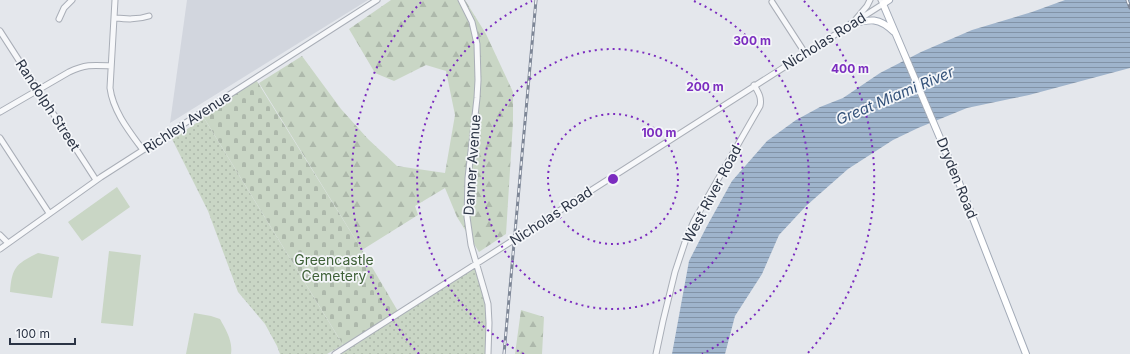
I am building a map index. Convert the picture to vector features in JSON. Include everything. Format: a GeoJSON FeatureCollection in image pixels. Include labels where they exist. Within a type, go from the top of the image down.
{"type":"FeatureCollection","features":[{"type":"Feature","properties":{"kind":"main road","name":"Nicholas Road"},"geometry":{"type":"LineString","coordinates":[[882,2],[889,0]]}},
{"type":"Feature","properties":{"kind":"main road","name":"Dryden Road"},"geometry":{"type":"LineString","coordinates":[[882,2],[887,22],[896,34],[960,185],[1026,354]]}},
{"type":"Feature","properties":{"kind":"main road"},"geometry":{"type":"LineString","coordinates":[[852,24],[873,20],[887,22]]}},
{"type":"Feature","properties":{"kind":"street"},"geometry":{"type":"LineString","coordinates":[[59,19],[64,8],[72,0]]}},
{"type":"Feature","properties":{"kind":"street"},"geometry":{"type":"LineString","coordinates":[[115,0],[110,88],[116,110],[143,150]]}},
{"type":"Feature","properties":{"kind":"street","name":"Richley Avenue"},"geometry":{"type":"LineString","coordinates":[[0,248],[96,180],[377,0]]}},
{"type":"Feature","properties":{"kind":"street","name":"Danner Avenue"},"geometry":{"type":"LineString","coordinates":[[461,0],[472,22],[477,44],[477,92],[467,201],[468,230],[488,304],[488,354]]}},
{"type":"Feature","properties":{"kind":"street"},"geometry":{"type":"LineString","coordinates":[[852,24],[870,0]]}},
{"type":"Feature","properties":{"kind":"street"},"geometry":{"type":"LineString","coordinates":[[772,2],[805,53]]}},
{"type":"Feature","properties":{"kind":"street","name":"Nicholas Road"},"geometry":{"type":"LineString","coordinates":[[335,354],[754,85],[852,24],[882,2]]}},
{"type":"Feature","properties":{"kind":"street"},"geometry":{"type":"LineString","coordinates":[[114,18],[139,19],[149,16]]}},
{"type":"Feature","properties":{"kind":"street","name":"Randolph Street"},"geometry":{"type":"LineString","coordinates":[[0,31],[96,180]]}},
{"type":"Feature","properties":{"kind":"street"},"geometry":{"type":"LineString","coordinates":[[0,112],[78,68],[91,65],[111,66]]}},
{"type":"Feature","properties":{"kind":"street","name":"West River Road"},"geometry":{"type":"LineString","coordinates":[[656,354],[675,272],[685,242],[694,221],[760,106],[761,98],[754,85]]}},
{"type":"Feature","properties":{"kind":"street"},"geometry":{"type":"LineString","coordinates":[[0,138],[50,213]]}},
{"type":"Feature","properties":{"kind":"street"},"geometry":{"type":"LineString","coordinates":[[0,235],[8,243]]}},
{"type":"Feature","properties":{"kind":"shaded area"},"geometry":{"type":"Polygon","coordinates":[[[187,0],[368,0],[170,123],[187,0]]]}},
{"type":"Feature","properties":{"kind":"green space"},"geometry":{"type":"Polygon","coordinates":[[[391,0],[465,0],[486,34],[513,92],[513,122],[506,234],[479,252],[457,217],[445,188],[415,206],[418,215],[362,250],[259,83],[302,56],[341,109],[368,139],[397,166],[445,173],[455,115],[446,71],[426,65],[394,81],[375,73],[349,29],[391,0]]]}},
{"type":"Feature","properties":{"kind":"green space","name":"Greencastle Cemetery"},"geometry":{"type":"Polygon","coordinates":[[[255,78],[362,250],[399,313],[345,348],[201,113],[255,78]]]}},
{"type":"Feature","properties":{"kind":"green space"},"geometry":{"type":"Polygon","coordinates":[[[204,118],[343,345],[327,354],[280,354],[265,324],[238,292],[208,211],[172,139],[204,118]]]}},
{"type":"Feature","properties":{"kind":"green space"},"geometry":{"type":"Polygon","coordinates":[[[117,187],[130,207],[82,241],[68,222],[117,187]]]}},
{"type":"Feature","properties":{"kind":"green space"},"geometry":{"type":"Polygon","coordinates":[[[109,251],[141,255],[133,326],[101,323],[109,251]]]}},
{"type":"Feature","properties":{"kind":"green space"},"geometry":{"type":"Polygon","coordinates":[[[38,253],[59,257],[52,298],[10,292],[12,277],[16,267],[38,253]]]}},
{"type":"Feature","properties":{"kind":"green space"},"geometry":{"type":"Polygon","coordinates":[[[476,264],[488,304],[488,354],[335,354],[476,264]]]}},
{"type":"Feature","properties":{"kind":"green space"},"geometry":{"type":"Polygon","coordinates":[[[521,310],[544,317],[542,354],[515,354],[521,310]]]}},
{"type":"Feature","properties":{"kind":"green space"},"geometry":{"type":"Polygon","coordinates":[[[194,313],[220,319],[230,340],[231,354],[186,354],[194,313]]]}},
{"type":"Feature","properties":{"kind":"water","name":"Great Miami River"},"geometry":{"type":"Polygon","coordinates":[[[1065,0],[1130,0],[1130,68],[1029,95],[967,108],[893,140],[848,169],[806,206],[779,235],[762,274],[735,316],[725,354],[672,354],[689,261],[732,181],[767,141],[796,120],[820,107],[843,98],[880,73],[921,52],[972,30],[1032,12],[1065,0]]]}},
{"type":"Feature","properties":{"kind":"railway"},"geometry":{"type":"LineString","coordinates":[[504,354],[536,0]]}},
{"type":"Feature","properties":{"kind":"railway"},"geometry":{"type":"LineString","coordinates":[[1127,0],[1130,8]]}}]}
